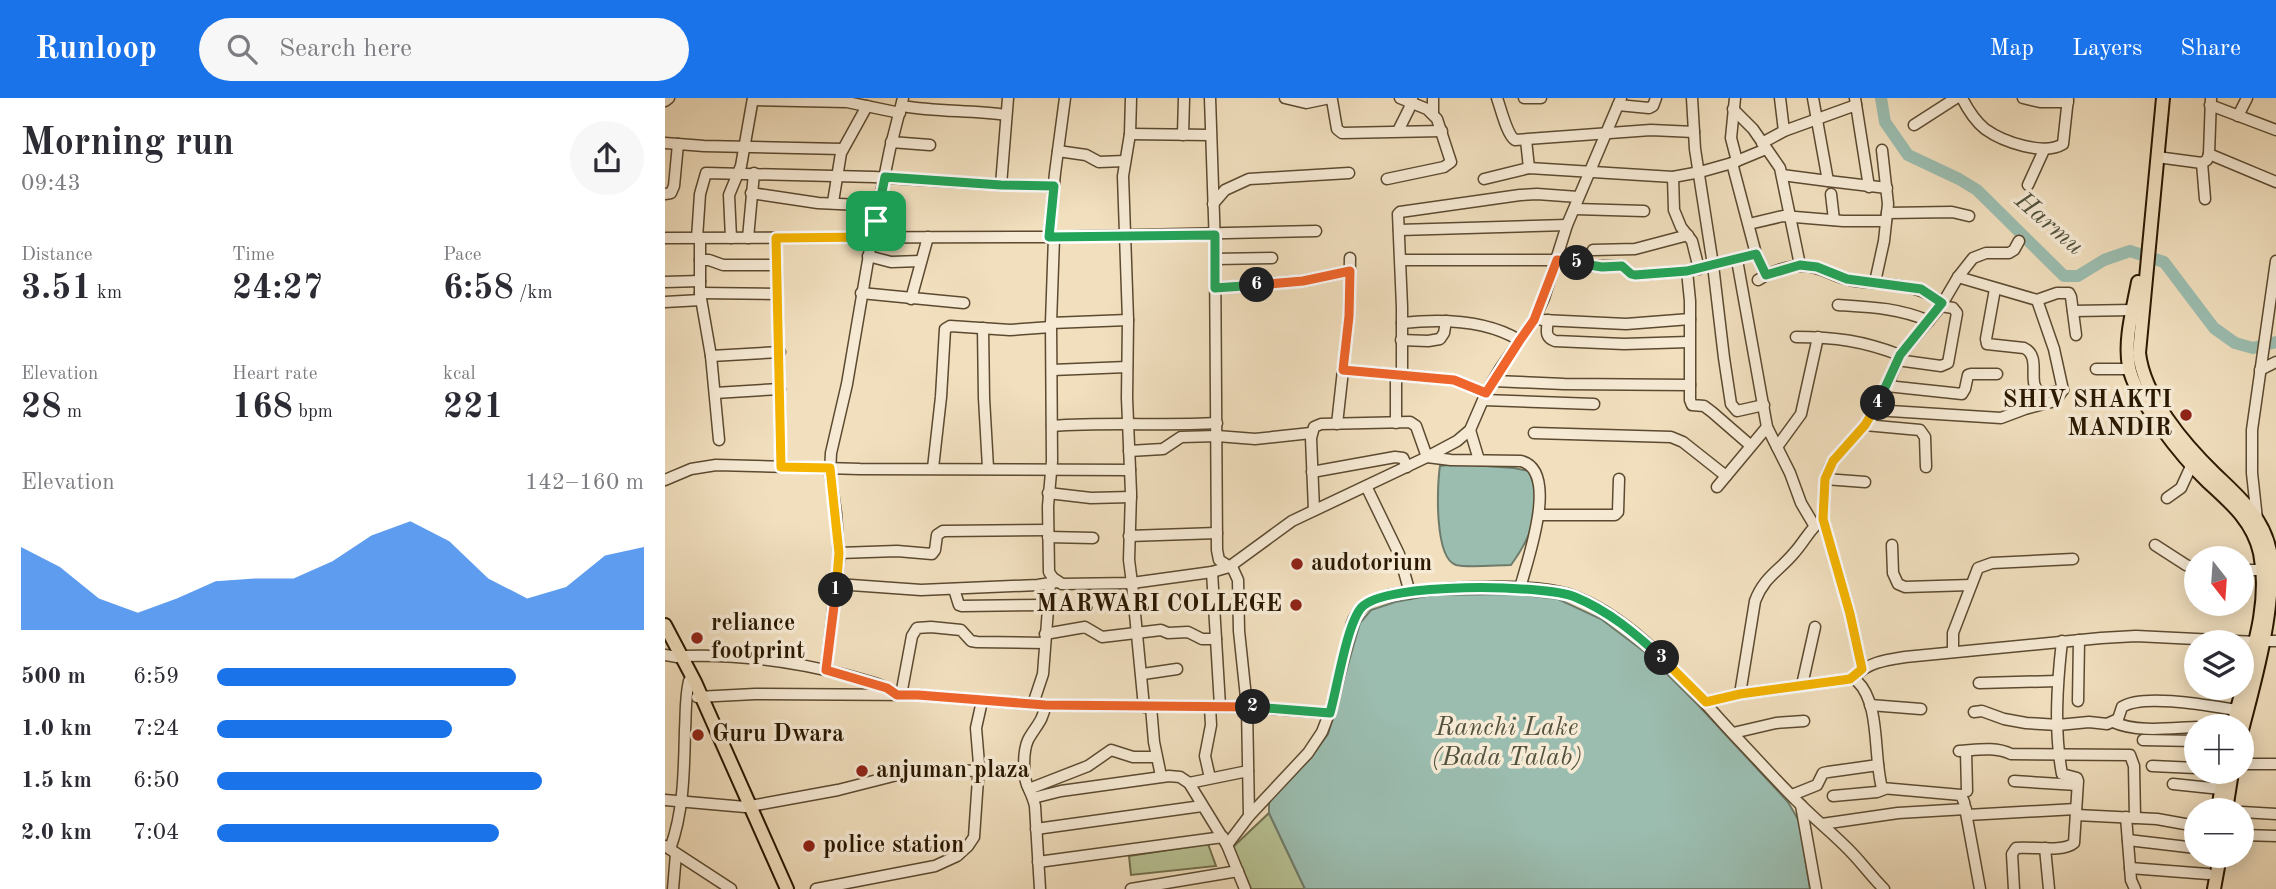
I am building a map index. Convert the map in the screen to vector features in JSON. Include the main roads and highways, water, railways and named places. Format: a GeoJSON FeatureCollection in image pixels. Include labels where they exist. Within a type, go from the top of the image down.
{"type":"FeatureCollection","features":[{"type":"Feature","properties":{"kind":"main road"},"geometry":{"type":"LineString","coordinates":[[2155,98],[2139,353],[2147,384],[2169,420],[2197,456],[2244,502],[2270,553],[2271,577],[2265,641],[2246,714]]}},
{"type":"Feature","properties":{"kind":"main road"},"geometry":{"type":"LineString","coordinates":[[2146,233],[2163,98]]}},
{"type":"Feature","properties":{"kind":"main road"},"geometry":{"type":"LineString","coordinates":[[2143,273],[2133,310],[2128,352],[2130,369],[2153,414],[2192,464],[2257,526],[2257,544],[2263,570],[2265,641],[2235,714]]}},
{"type":"Feature","properties":{"kind":"main road"},"geometry":{"type":"LineString","coordinates":[[665,625],[675,656],[699,696],[787,889]]}},
{"type":"Feature","properties":{"kind":"main road"},"geometry":{"type":"LineString","coordinates":[[665,638],[699,696]]}},
{"type":"Feature","properties":{"kind":"main road"},"geometry":{"type":"LineString","coordinates":[[748,807],[778,889]]}},
{"type":"Feature","properties":{"kind":"main road"},"geometry":{"type":"LineString","coordinates":[[2206,889],[2209,868]]}},
{"type":"Feature","properties":{"kind":"main road"},"geometry":{"type":"LineString","coordinates":[[2214,889],[2218,868]]}},
{"type":"Feature","properties":{"kind":"water"},"geometry":{"type":"Polygon","coordinates":[[[1456,464],[1529,471],[1536,495],[1536,507],[1525,542],[1511,565],[1461,566],[1449,560],[1440,536],[1439,475],[1440,466],[1456,464]]]}},
{"type":"Feature","properties":{"kind":"water","name":"Ranchi Lake (Bada Talab)"},"geometry":{"type":"Polygon","coordinates":[[[1516,594],[1558,599],[1601,619],[1646,653],[1700,707],[1788,802],[1799,821],[1810,889],[1305,889],[1269,813],[1269,800],[1311,757],[1328,734],[1360,623],[1371,610],[1432,595],[1516,594]]]}},
{"type":"Feature","properties":{"kind":"waterway","name":"Harmu"},"geometry":{"type":"LineString","coordinates":[[1881,98],[1885,122],[1908,155],[1977,190],[2064,276],[2078,276],[2104,260],[2130,251],[2164,262],[2214,328],[2235,343],[2253,348],[2276,342]]}},
{"type":"Feature","properties":{"kind":"place","name":"SHIV SHAKTI MANDIR"},"geometry":{"type":"Point","coordinates":[2186,415]}},
{"type":"Feature","properties":{"kind":"place","name":"audotorium"},"geometry":{"type":"Point","coordinates":[1297,564]}},
{"type":"Feature","properties":{"kind":"place","name":"MARWARI COLLEGE"},"geometry":{"type":"Point","coordinates":[1296,605]}},
{"type":"Feature","properties":{"kind":"place","name":"reliance footprint"},"geometry":{"type":"Point","coordinates":[697,638]}},
{"type":"Feature","properties":{"kind":"place","name":"Guru Dwara"},"geometry":{"type":"Point","coordinates":[698,735]}},
{"type":"Feature","properties":{"kind":"place","name":"anjuman plaza"},"geometry":{"type":"Point","coordinates":[862,771]}},
{"type":"Feature","properties":{"kind":"place","name":"police station"},"geometry":{"type":"Point","coordinates":[809,846]}}]}
